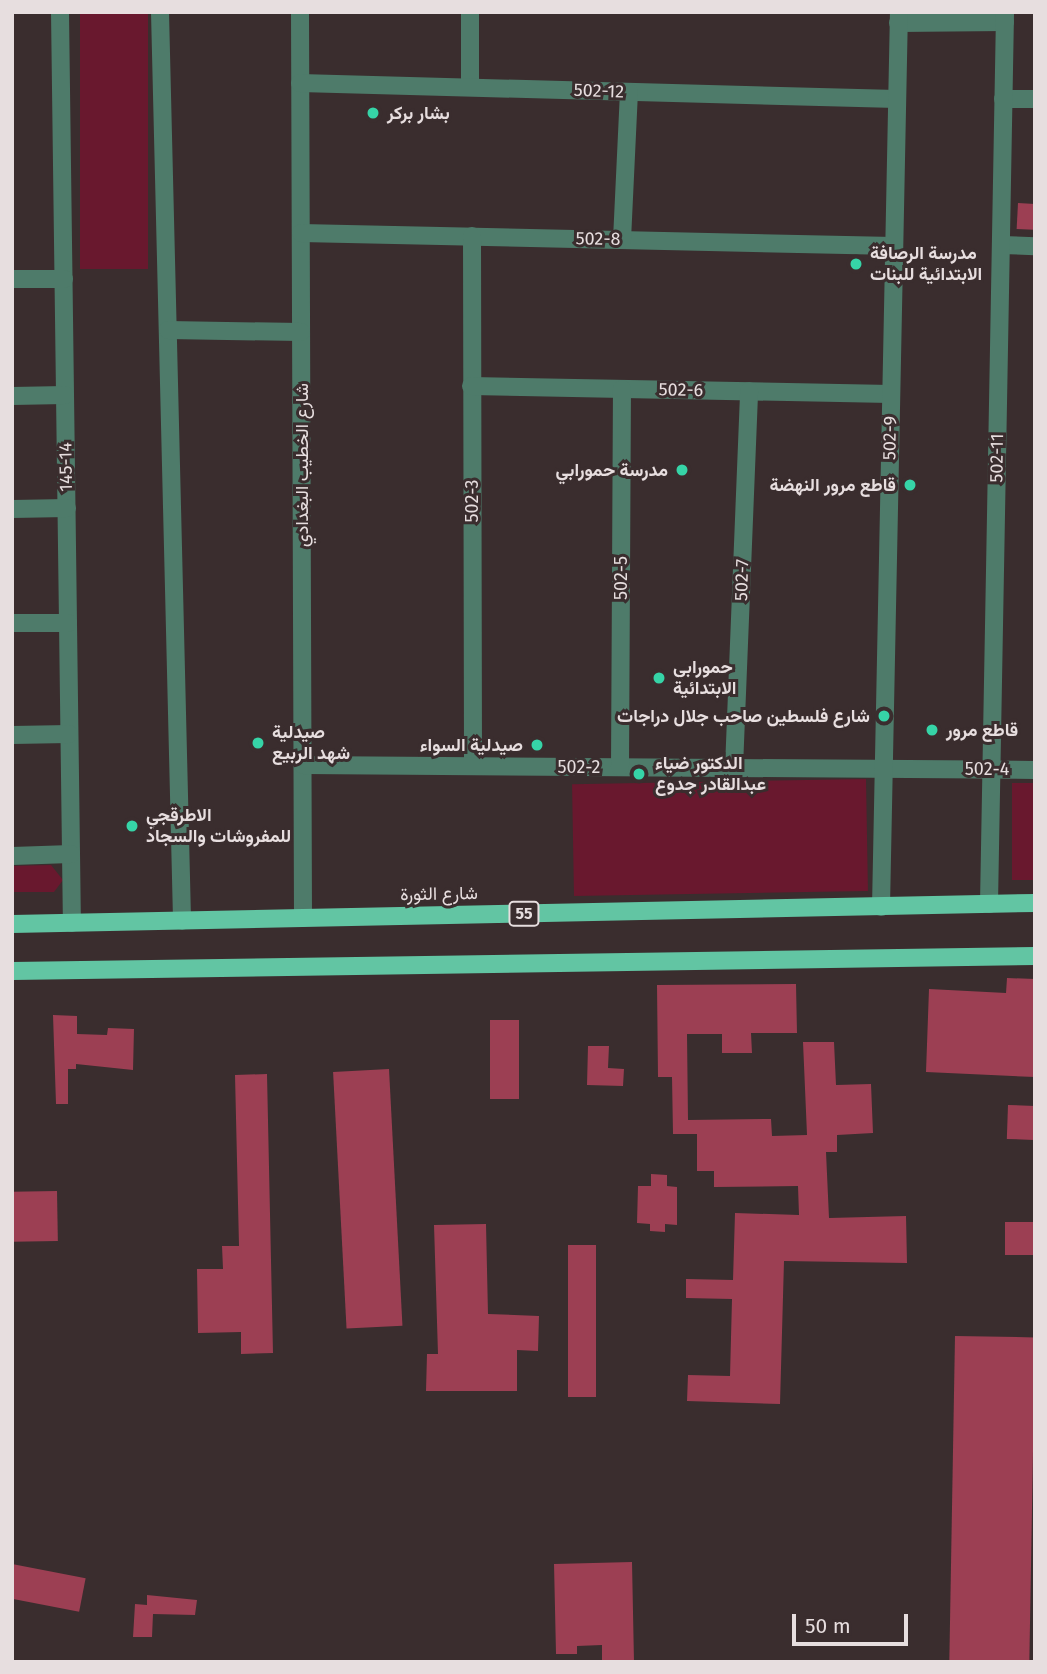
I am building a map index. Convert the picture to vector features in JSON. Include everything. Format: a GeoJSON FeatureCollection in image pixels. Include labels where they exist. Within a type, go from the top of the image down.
{"type":"FeatureCollection","features":[{"type":"Feature","properties":{"kind":"main road","name":"شارع الثورة"},"geometry":{"type":"LineString","coordinates":[[12,924],[1035,903]]}},
{"type":"Feature","properties":{"kind":"main road"},"geometry":{"type":"LineString","coordinates":[[12,971],[1035,956]]}},
{"type":"Feature","properties":{"kind":"street","name":"145-14"},"geometry":{"type":"LineString","coordinates":[[60,12],[72,923]]}},
{"type":"Feature","properties":{"kind":"street"},"geometry":{"type":"LineString","coordinates":[[160,12],[182,921]]}},
{"type":"Feature","properties":{"kind":"street","name":"شارع الخطيب البغدادي"},"geometry":{"type":"LineString","coordinates":[[300,12],[303,918]]}},
{"type":"Feature","properties":{"kind":"street"},"geometry":{"type":"LineString","coordinates":[[470,12],[470,87]]}},
{"type":"Feature","properties":{"kind":"street"},"geometry":{"type":"LineString","coordinates":[[898,18],[1005,17]]}},
{"type":"Feature","properties":{"kind":"street","name":"502-11"},"geometry":{"type":"LineString","coordinates":[[989,904],[1005,17]]}},
{"type":"Feature","properties":{"kind":"street","name":"502-9"},"geometry":{"type":"LineString","coordinates":[[881,907],[898,18]]}},
{"type":"Feature","properties":{"kind":"street","name":"502-12"},"geometry":{"type":"LineString","coordinates":[[300,83],[897,99]]}},
{"type":"Feature","properties":{"kind":"street"},"geometry":{"type":"LineString","coordinates":[[622,240],[629,92]]}},
{"type":"Feature","properties":{"kind":"street"},"geometry":{"type":"LineString","coordinates":[[1003,99],[1035,99]]}},
{"type":"Feature","properties":{"kind":"street","name":"502-8"},"geometry":{"type":"LineString","coordinates":[[301,233],[894,246]]}},
{"type":"Feature","properties":{"kind":"street","name":"502-3"},"geometry":{"type":"LineString","coordinates":[[472,236],[473,766]]}},
{"type":"Feature","properties":{"kind":"street"},"geometry":{"type":"LineString","coordinates":[[1001,245],[1035,246]]}},
{"type":"Feature","properties":{"kind":"street"},"geometry":{"type":"LineString","coordinates":[[12,278],[64,279]]}},
{"type":"Feature","properties":{"kind":"street"},"geometry":{"type":"LineString","coordinates":[[168,330],[301,332]]}},
{"type":"Feature","properties":{"kind":"street","name":"502-6"},"geometry":{"type":"LineString","coordinates":[[471,386],[891,394]]}},
{"type":"Feature","properties":{"kind":"street","name":"502-5"},"geometry":{"type":"LineString","coordinates":[[620,767],[622,389]]}},
{"type":"Feature","properties":{"kind":"street","name":"502-7"},"geometry":{"type":"LineString","coordinates":[[734,768],[749,391]]}},
{"type":"Feature","properties":{"kind":"street"},"geometry":{"type":"LineString","coordinates":[[12,396],[65,395]]}},
{"type":"Feature","properties":{"kind":"street"},"geometry":{"type":"LineString","coordinates":[[12,509],[66,508]]}},
{"type":"Feature","properties":{"kind":"street"},"geometry":{"type":"LineString","coordinates":[[12,623],[68,623]]}},
{"type":"Feature","properties":{"kind":"street"},"geometry":{"type":"LineString","coordinates":[[12,735],[69,734]]}},
{"type":"Feature","properties":{"kind":"street","name":"502-2"},"geometry":{"type":"LineString","coordinates":[[303,765],[939,769]]}},
{"type":"Feature","properties":{"kind":"street","name":"502-4"},"geometry":{"type":"LineString","coordinates":[[939,769],[1035,770]]}},
{"type":"Feature","properties":{"kind":"street"},"geometry":{"type":"LineString","coordinates":[[12,856],[71,854]]}},
{"type":"Feature","properties":{"kind":"shaded area"},"geometry":{"type":"Polygon","coordinates":[[[80,12],[148,12],[148,269],[80,269],[80,12]]]}},
{"type":"Feature","properties":{"kind":"shaded area"},"geometry":{"type":"Polygon","coordinates":[[[866,779],[868,891],[574,896],[572,784],[866,779]]]}},
{"type":"Feature","properties":{"kind":"shaded area"},"geometry":{"type":"Polygon","coordinates":[[[1012,783],[1035,783],[1035,880],[1012,880],[1012,783]]]}},
{"type":"Feature","properties":{"kind":"shaded area"},"geometry":{"type":"Polygon","coordinates":[[[51,865],[63,880],[54,892],[12,892],[12,866],[51,865]]]}},
{"type":"Feature","properties":{"kind":"building"},"geometry":{"type":"Polygon","coordinates":[[[1018,203],[1035,204],[1034,230],[1017,229],[1018,203]]]}},
{"type":"Feature","properties":{"kind":"building"},"geometry":{"type":"Polygon","coordinates":[[[1007,978],[1035,979],[1035,1077],[926,1072],[929,989],[1006,993],[1007,978]]]}},
{"type":"Feature","properties":{"kind":"building"},"geometry":{"type":"Polygon","coordinates":[[[796,984],[797,1033],[751,1033],[752,1053],[722,1053],[722,1034],[687,1034],[688,1120],[771,1119],[772,1136],[807,1135],[803,1042],[834,1042],[836,1085],[871,1084],[873,1133],[837,1135],[837,1152],[826,1152],[829,1218],[906,1216],[907,1263],[784,1261],[780,1404],[687,1401],[688,1375],[730,1376],[732,1299],[686,1298],[686,1279],[733,1280],[735,1213],[799,1215],[798,1186],[714,1187],[714,1171],[697,1171],[697,1134],[673,1134],[672,1077],[658,1077],[657,985],[796,984]]]}},
{"type":"Feature","properties":{"kind":"building"},"geometry":{"type":"Polygon","coordinates":[[[53,1015],[77,1016],[77,1034],[107,1035],[108,1028],[134,1029],[133,1070],[76,1064],[76,1069],[68,1069],[68,1104],[56,1104],[53,1015]]]}},
{"type":"Feature","properties":{"kind":"building"},"geometry":{"type":"Polygon","coordinates":[[[490,1020],[519,1020],[519,1099],[490,1099],[490,1020]]]}},
{"type":"Feature","properties":{"kind":"building"},"geometry":{"type":"Polygon","coordinates":[[[588,1046],[609,1046],[608,1068],[624,1069],[623,1086],[587,1085],[588,1046]]]}},
{"type":"Feature","properties":{"kind":"building"},"geometry":{"type":"Polygon","coordinates":[[[389,1069],[402,1326],[347,1329],[333,1072],[389,1069]]]}},
{"type":"Feature","properties":{"kind":"building"},"geometry":{"type":"Polygon","coordinates":[[[267,1074],[273,1353],[241,1354],[241,1332],[198,1333],[197,1269],[223,1269],[222,1246],[239,1246],[235,1075],[267,1074]]]}},
{"type":"Feature","properties":{"kind":"building"},"geometry":{"type":"Polygon","coordinates":[[[1008,1105],[1035,1106],[1034,1140],[1007,1139],[1008,1105]]]}},
{"type":"Feature","properties":{"kind":"building"},"geometry":{"type":"Polygon","coordinates":[[[651,1174],[667,1175],[667,1186],[677,1187],[677,1225],[665,1224],[665,1232],[650,1231],[650,1224],[637,1223],[638,1186],[651,1186],[651,1174]]]}},
{"type":"Feature","properties":{"kind":"building"},"geometry":{"type":"Polygon","coordinates":[[[57,1191],[58,1241],[13,1242],[12,1192],[57,1191]]]}},
{"type":"Feature","properties":{"kind":"building"},"geometry":{"type":"Polygon","coordinates":[[[1005,1222],[1035,1222],[1035,1255],[1005,1255],[1005,1222]]]}},
{"type":"Feature","properties":{"kind":"building"},"geometry":{"type":"Polygon","coordinates":[[[486,1224],[488,1314],[539,1316],[538,1351],[517,1350],[517,1391],[426,1391],[427,1354],[438,1354],[434,1225],[486,1224]]]}},
{"type":"Feature","properties":{"kind":"building"},"geometry":{"type":"Polygon","coordinates":[[[568,1245],[596,1245],[596,1397],[568,1397],[568,1245]]]}},
{"type":"Feature","properties":{"kind":"building"},"geometry":{"type":"Polygon","coordinates":[[[955,1336],[1035,1337],[1029,1662],[949,1662],[955,1336]]]}},
{"type":"Feature","properties":{"kind":"building"},"geometry":{"type":"Polygon","coordinates":[[[632,1562],[634,1662],[602,1662],[602,1645],[577,1646],[577,1654],[556,1654],[554,1564],[632,1562]]]}},
{"type":"Feature","properties":{"kind":"building"},"geometry":{"type":"Polygon","coordinates":[[[12,1564],[86,1578],[79,1612],[12,1599],[12,1564]]]}},
{"type":"Feature","properties":{"kind":"building"},"geometry":{"type":"Polygon","coordinates":[[[147,1595],[197,1600],[195,1615],[153,1614],[152,1637],[133,1637],[135,1604],[147,1605],[147,1595]]]}},
{"type":"Feature","properties":{"kind":"place","name":"بشار بركر"},"geometry":{"type":"Point","coordinates":[373,113]}},
{"type":"Feature","properties":{"kind":"place","name":"مدرسة الرصافة الابتدائية للبنات"},"geometry":{"type":"Point","coordinates":[856,264]}},
{"type":"Feature","properties":{"kind":"place","name":"مدرسة حمورابي"},"geometry":{"type":"Point","coordinates":[682,470]}},
{"type":"Feature","properties":{"kind":"place","name":"قاطع مرور النهضة"},"geometry":{"type":"Point","coordinates":[910,485]}},
{"type":"Feature","properties":{"kind":"place","name":"حمورابي الابتدائية"},"geometry":{"type":"Point","coordinates":[659,678]}},
{"type":"Feature","properties":{"kind":"place","name":"شارع فلسطين صاحب جلال دراجات"},"geometry":{"type":"Point","coordinates":[884,716]}},
{"type":"Feature","properties":{"kind":"place","name":"قاطع مرور"},"geometry":{"type":"Point","coordinates":[932,730]}},
{"type":"Feature","properties":{"kind":"place","name":"صيدلية شهد الربيع"},"geometry":{"type":"Point","coordinates":[258,743]}},
{"type":"Feature","properties":{"kind":"place","name":"صيدلية السواء"},"geometry":{"type":"Point","coordinates":[537,745]}},
{"type":"Feature","properties":{"kind":"place","name":"الدكتور ضياء عبدالقادر جدوع"},"geometry":{"type":"Point","coordinates":[639,774]}},
{"type":"Feature","properties":{"kind":"place","name":"الاطرقجي للمفروشات والسجاد"},"geometry":{"type":"Point","coordinates":[132,826]}}]}
